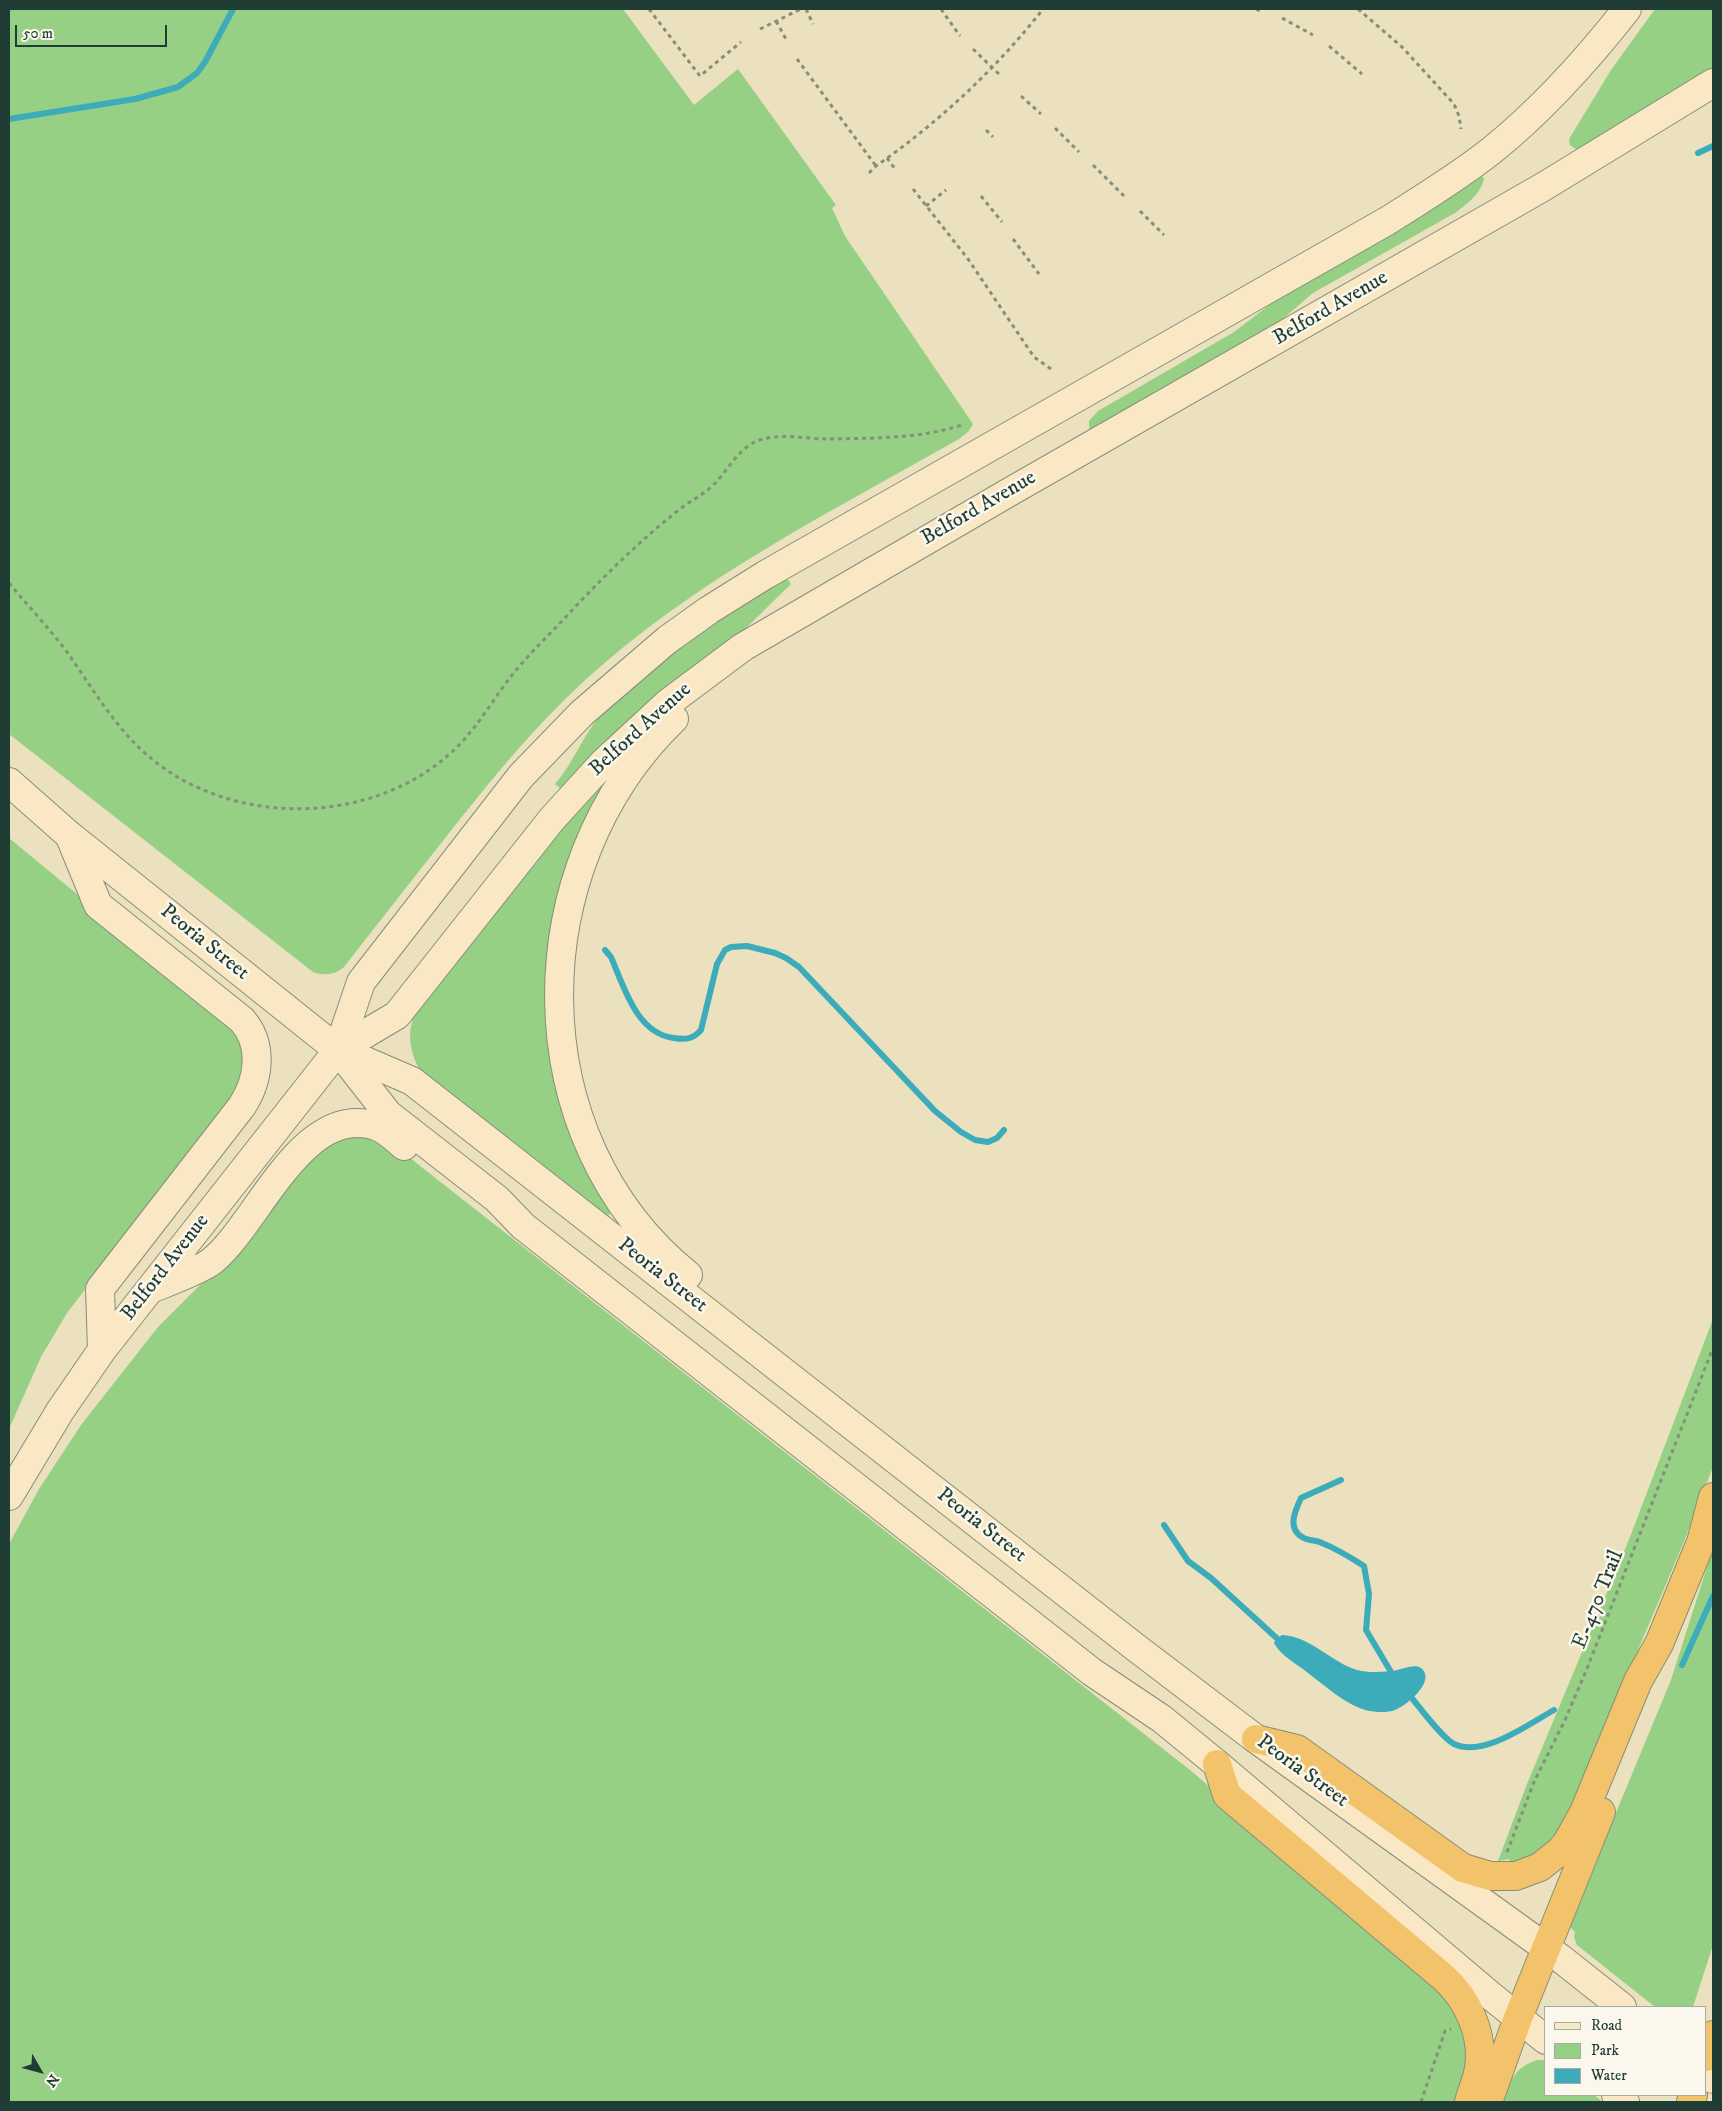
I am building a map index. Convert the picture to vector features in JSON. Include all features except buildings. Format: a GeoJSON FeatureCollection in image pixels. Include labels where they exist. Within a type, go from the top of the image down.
{"type":"FeatureCollection","features":[{"type":"Feature","properties":{"kind":"highway"},"geometry":{"type":"LineString","coordinates":[[1256,1739],[1297,1749],[1463,1868],[1490,1876],[1516,1876],[1532,1870],[1550,1860],[1560,1851],[1573,1834],[1584,1812],[1638,1681],[1659,1644],[1707,1532],[1708,1510],[1713,1497]]}},
{"type":"Feature","properties":{"kind":"highway"},"geometry":{"type":"LineString","coordinates":[[1488,2102],[1518,2018],[1654,1685],[1659,1644]]}},
{"type":"Feature","properties":{"kind":"highway"},"geometry":{"type":"LineString","coordinates":[[1218,1764],[1227,1795],[1450,1984],[1461,1997],[1470,2012],[1480,2053],[1477,2075],[1468,2102]]}},
{"type":"Feature","properties":{"kind":"highway"},"geometry":{"type":"LineString","coordinates":[[1707,2055],[1713,2035]]}},
{"type":"Feature","properties":{"kind":"main road","name":"Belford Avenue"},"geometry":{"type":"LineString","coordinates":[[9,1496],[56,1417],[102,1350],[338,1050],[361,982],[503,798],[535,760],[577,718],[652,652],[693,621],[765,575],[1035,423],[1430,195],[1491,150],[1544,102],[1593,51],[1627,9]]}},
{"type":"Feature","properties":{"kind":"main road","name":"Belford Avenue"},"geometry":{"type":"LineString","coordinates":[[338,1050],[397,1015],[573,794],[620,745],[698,679],[768,630],[1543,187],[1713,83]]}},
{"type":"Feature","properties":{"kind":"main road"},"geometry":{"type":"LineString","coordinates":[[698,679],[685,709],[651,743],[616,789],[586,850],[570,900],[562,944],[559,1010],[563,1054],[577,1112],[591,1148],[628,1214],[674,1264],[778,1348],[796,1382]]}},
{"type":"Feature","properties":{"kind":"main road","name":"Peoria Street"},"geometry":{"type":"LineString","coordinates":[[9,782],[69,835],[338,1050],[388,1114],[497,1199],[523,1226],[1085,1666],[1162,1719],[1544,2038]]}},
{"type":"Feature","properties":{"kind":"main road"},"geometry":{"type":"LineString","coordinates":[[69,835],[98,905],[242,1020],[252,1034],[256,1057],[252,1090],[242,1106],[100,1290],[102,1350]]}},
{"type":"Feature","properties":{"kind":"main road","name":"Peoria Street"},"geometry":{"type":"LineString","coordinates":[[338,1050],[412,1081],[1128,1642],[1256,1739],[1546,1948],[1621,2006]]}},
{"type":"Feature","properties":{"kind":"main road"},"geometry":{"type":"LineString","coordinates":[[149,1290],[212,1262],[232,1240],[301,1151],[322,1134],[343,1125],[369,1125],[382,1129],[486,1211],[523,1226]]}},
{"type":"Feature","properties":{"kind":"path"},"geometry":{"type":"LineString","coordinates":[[649,9],[700,76],[741,42]]}},
{"type":"Feature","properties":{"kind":"path"},"geometry":{"type":"LineString","coordinates":[[760,29],[801,9]]}},
{"type":"Feature","properties":{"kind":"path"},"geometry":{"type":"LineString","coordinates":[[806,9],[814,24]]}},
{"type":"Feature","properties":{"kind":"path"},"geometry":{"type":"LineString","coordinates":[[941,9],[960,36]]}},
{"type":"Feature","properties":{"kind":"path"},"geometry":{"type":"LineString","coordinates":[[869,173],[930,124],[992,67],[1043,9]]}},
{"type":"Feature","properties":{"kind":"path"},"geometry":{"type":"LineString","coordinates":[[1256,9],[1262,12]]}},
{"type":"Feature","properties":{"kind":"path"},"geometry":{"type":"LineString","coordinates":[[1358,9],[1402,47],[1454,104],[1459,116],[1460,129]]}},
{"type":"Feature","properties":{"kind":"path"},"geometry":{"type":"LineString","coordinates":[[1282,18],[1312,35]]}},
{"type":"Feature","properties":{"kind":"path"},"geometry":{"type":"LineString","coordinates":[[776,21],[786,39]]}},
{"type":"Feature","properties":{"kind":"path"},"geometry":{"type":"LineString","coordinates":[[1329,46],[1362,74]]}},
{"type":"Feature","properties":{"kind":"path"},"geometry":{"type":"LineString","coordinates":[[973,49],[1001,76]]}},
{"type":"Feature","properties":{"kind":"path"},"geometry":{"type":"LineString","coordinates":[[797,59],[876,166]]}},
{"type":"Feature","properties":{"kind":"path"},"geometry":{"type":"LineString","coordinates":[[1021,96],[1040,114]]}},
{"type":"Feature","properties":{"kind":"path"},"geometry":{"type":"LineString","coordinates":[[1055,128],[1079,152]]}},
{"type":"Feature","properties":{"kind":"path"},"geometry":{"type":"LineString","coordinates":[[986,130],[993,137]]}},
{"type":"Feature","properties":{"kind":"path"},"geometry":{"type":"LineString","coordinates":[[887,158],[895,169]]}},
{"type":"Feature","properties":{"kind":"path"},"geometry":{"type":"LineString","coordinates":[[1093,165],[1124,196]]}},
{"type":"Feature","properties":{"kind":"path"},"geometry":{"type":"LineString","coordinates":[[913,190],[968,259],[1034,357],[1054,371]]}},
{"type":"Feature","properties":{"kind":"path"},"geometry":{"type":"LineString","coordinates":[[926,206],[946,190]]}},
{"type":"Feature","properties":{"kind":"path"},"geometry":{"type":"LineString","coordinates":[[981,196],[1002,222]]}},
{"type":"Feature","properties":{"kind":"path"},"geometry":{"type":"LineString","coordinates":[[1140,211],[1164,235]]}},
{"type":"Feature","properties":{"kind":"path"},"geometry":{"type":"LineString","coordinates":[[1013,239],[1039,274]]}},
{"type":"Feature","properties":{"kind":"path"},"geometry":{"type":"LineString","coordinates":[[9,583],[60,642],[119,728],[158,764],[180,778],[226,799],[272,807],[331,807],[362,801],[387,792],[422,774],[446,757],[478,724],[524,661],[568,614],[656,529],[710,488],[740,452],[752,443],[771,437],[813,439],[901,437],[938,432],[965,424]]}},
{"type":"Feature","properties":{"kind":"path","name":"E-470 Trail"},"geometry":{"type":"LineString","coordinates":[[1504,1860],[1534,1782],[1566,1720],[1713,1348]]}},
{"type":"Feature","properties":{"kind":"path"},"geometry":{"type":"LineString","coordinates":[[1421,2102],[1445,2031],[1454,2028]]}},
{"type":"Feature","properties":{"kind":"green space"},"geometry":{"type":"Polygon","coordinates":[[[9,9],[623,9],[694,105],[738,69],[836,205],[832,208],[845,236],[973,424],[968,432],[959,439],[820,517],[729,572],[642,632],[601,666],[579,685],[539,726],[501,770],[464,814],[344,967],[330,974],[313,972],[9,734],[9,9]]]}},
{"type":"Feature","properties":{"kind":"green space"},"geometry":{"type":"Polygon","coordinates":[[[1655,9],[1713,9],[1713,70],[1577,150],[1570,145],[1569,139],[1611,70],[1655,9]]]}},
{"type":"Feature","properties":{"kind":"green space"},"geometry":{"type":"Polygon","coordinates":[[[1480,175],[1484,178],[1480,189],[1473,198],[1455,213],[1313,293],[1279,322],[1091,431],[1089,430],[1089,421],[1098,411],[1234,332],[1289,290],[1480,175]]]}},
{"type":"Feature","properties":{"kind":"green space"},"geometry":{"type":"Polygon","coordinates":[[[786,577],[791,584],[743,631],[561,789],[555,784],[601,714],[642,675],[689,640],[786,577]]]}},
{"type":"Feature","properties":{"kind":"green space"},"geometry":{"type":"Polygon","coordinates":[[[600,785],[603,790],[552,952],[612,1211],[608,1216],[604,1215],[421,1072],[414,1057],[410,1041],[411,1025],[417,1009],[595,787],[600,785]]]}},
{"type":"Feature","properties":{"kind":"green space"},"geometry":{"type":"Polygon","coordinates":[[[9,838],[237,1026],[247,1066],[233,1098],[67,1313],[41,1357],[9,1429],[9,838]]]}},
{"type":"Feature","properties":{"kind":"green space"},"geometry":{"type":"Polygon","coordinates":[[[355,1133],[387,1140],[1190,1770],[1441,1984],[1469,2042],[1462,2102],[9,2102],[9,1544],[39,1489],[81,1425],[158,1327],[240,1245],[317,1149],[355,1133]]]}},
{"type":"Feature","properties":{"kind":"green space"},"geometry":{"type":"Polygon","coordinates":[[[1713,1319],[1713,1467],[1683,1544],[1556,1843],[1511,1866],[1509,1859],[1498,1861],[1527,1784],[1630,1537],[1713,1319]]]}},
{"type":"Feature","properties":{"kind":"green space"},"geometry":{"type":"Polygon","coordinates":[[[1713,1548],[1713,1945],[1693,2006],[1654,2006],[1577,1945],[1574,1937],[1575,1932],[1569,1926],[1671,1680],[1713,1548]]]}},
{"type":"Feature","properties":{"kind":"green space"},"geometry":{"type":"Polygon","coordinates":[[[1544,2060],[1544,2096],[1595,2096],[1603,2102],[1502,2102],[1514,2076],[1530,2063],[1544,2060]]]}},
{"type":"Feature","properties":{"kind":"water"},"geometry":{"type":"Polygon","coordinates":[[[1282,1635],[1292,1636],[1311,1644],[1338,1661],[1357,1670],[1383,1672],[1411,1667],[1421,1668],[1425,1673],[1423,1686],[1406,1704],[1395,1710],[1378,1712],[1360,1708],[1329,1690],[1284,1655],[1274,1643],[1282,1635]]]}},
{"type":"Feature","properties":{"kind":"waterway"},"geometry":{"type":"LineString","coordinates":[[9,119],[135,99],[178,87],[197,73],[205,62],[233,9]]}},
{"type":"Feature","properties":{"kind":"waterway"},"geometry":{"type":"LineString","coordinates":[[1698,153],[1713,146]]}},
{"type":"Feature","properties":{"kind":"waterway"},"geometry":{"type":"LineString","coordinates":[[605,950],[611,957],[627,995],[641,1019],[661,1035],[682,1039],[692,1037],[701,1030],[717,964],[725,950],[731,947],[747,946],[775,953],[799,967],[935,1111],[961,1132],[975,1140],[988,1142],[997,1138],[1004,1130]]}},
{"type":"Feature","properties":{"kind":"waterway"},"geometry":{"type":"LineString","coordinates":[[1341,1480],[1301,1498],[1294,1519],[1295,1529],[1304,1538],[1328,1545],[1364,1566],[1369,1594],[1366,1630],[1394,1677]]}},
{"type":"Feature","properties":{"kind":"waterway"},"geometry":{"type":"LineString","coordinates":[[1164,1525],[1188,1561],[1211,1578],[1282,1643]]}},
{"type":"Feature","properties":{"kind":"waterway"},"geometry":{"type":"LineString","coordinates":[[1682,1665],[1713,1596]]}},
{"type":"Feature","properties":{"kind":"waterway"},"geometry":{"type":"LineString","coordinates":[[1407,1692],[1443,1735],[1454,1744],[1466,1747],[1478,1747],[1506,1738],[1554,1710]]}}]}
